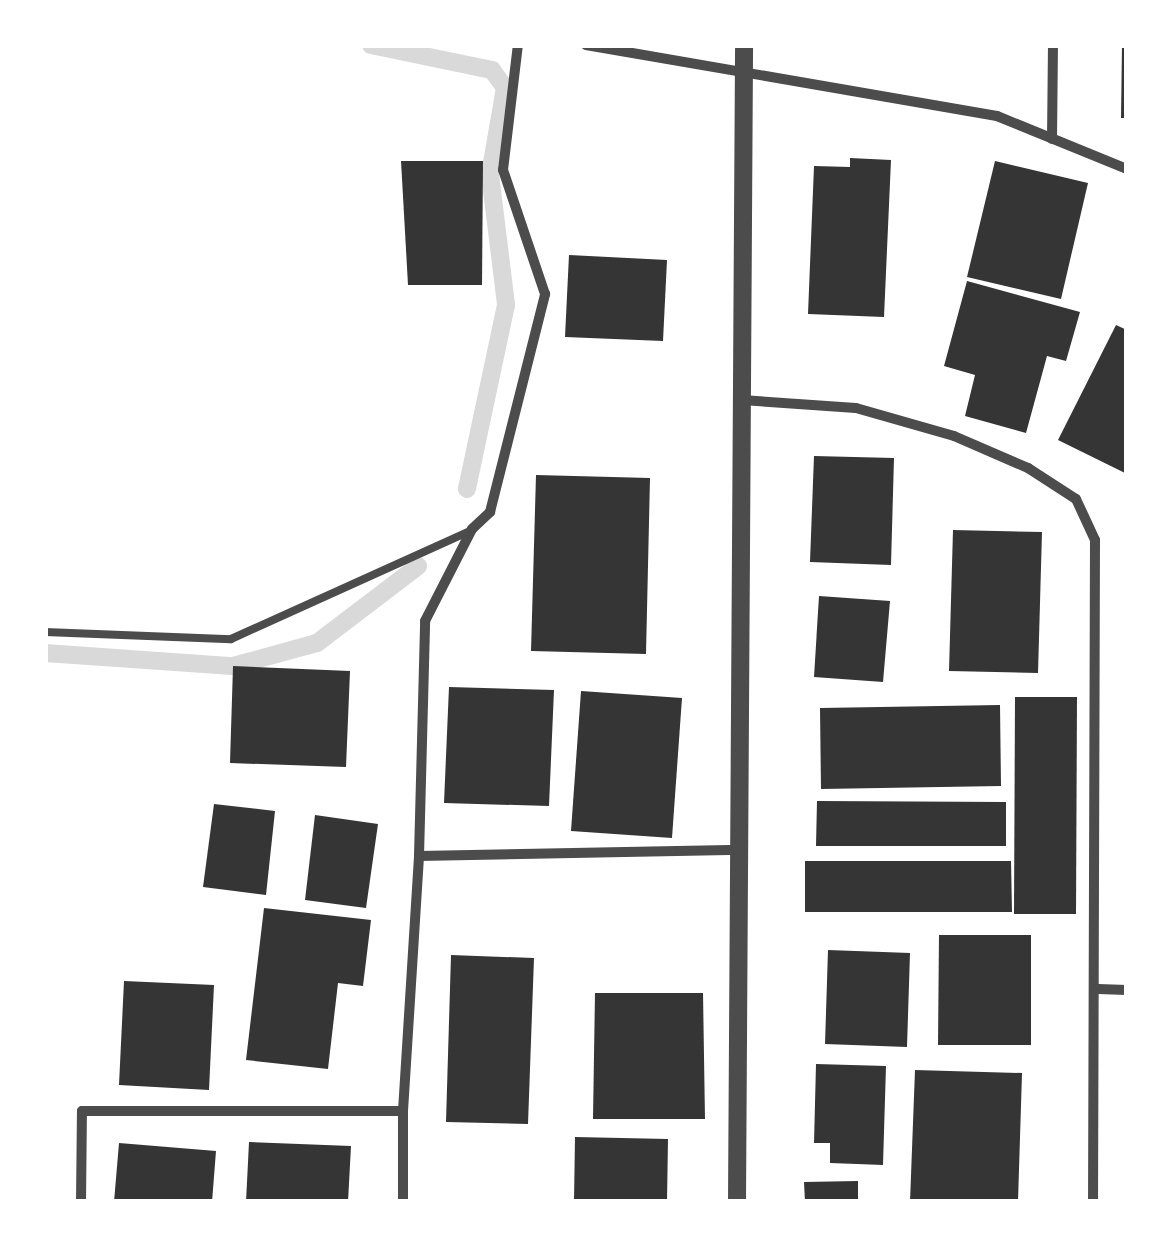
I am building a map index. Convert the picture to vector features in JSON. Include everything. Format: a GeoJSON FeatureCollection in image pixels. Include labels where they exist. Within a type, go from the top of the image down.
{"type":"FeatureCollection","features":[{"type":"Feature","properties":{"kind":"street"},"geometry":{"type":"LineString","coordinates":[[403,1202],[403,1111],[419,856],[425,621],[472,529],[490,512],[545,294],[503,170],[518,45]]}},
{"type":"Feature","properties":{"kind":"street"},"geometry":{"type":"LineString","coordinates":[[586,45],[996,116],[1127,169]]}},
{"type":"Feature","properties":{"kind":"street"},"geometry":{"type":"LineString","coordinates":[[737,1202],[744,45]]}},
{"type":"Feature","properties":{"kind":"street"},"geometry":{"type":"LineString","coordinates":[[1052,139],[1053,45]]}},
{"type":"Feature","properties":{"kind":"street"},"geometry":{"type":"LineString","coordinates":[[742,400],[856,408],[954,436],[1028,468],[1076,499],[1094,540],[1098,990],[1093,1202]]}},
{"type":"Feature","properties":{"kind":"street"},"geometry":{"type":"LineString","coordinates":[[419,856],[742,850]]}},
{"type":"Feature","properties":{"kind":"street"},"geometry":{"type":"LineString","coordinates":[[1098,990],[1127,990]]}},
{"type":"Feature","properties":{"kind":"street"},"geometry":{"type":"LineString","coordinates":[[80,1202],[82,1111],[403,1111]]}},
{"type":"Feature","properties":{"kind":"lane"},"geometry":{"type":"LineString","coordinates":[[45,632],[231,638],[472,529]]}},
{"type":"Feature","properties":{"kind":"building"},"geometry":{"type":"Polygon","coordinates":[[[1122,45],[1127,45],[1127,118],[1121,118],[1122,45]]]}},
{"type":"Feature","properties":{"kind":"building"},"geometry":{"type":"Polygon","coordinates":[[[850,158],[891,160],[884,317],[808,314],[814,166],[850,167],[850,158]]]}},
{"type":"Feature","properties":{"kind":"building"},"geometry":{"type":"Polygon","coordinates":[[[401,161],[483,161],[482,285],[408,285],[401,161]]]}},
{"type":"Feature","properties":{"kind":"building"},"geometry":{"type":"Polygon","coordinates":[[[995,161],[1088,183],[1061,299],[967,277],[995,161]]]}},
{"type":"Feature","properties":{"kind":"building"},"geometry":{"type":"Polygon","coordinates":[[[569,255],[667,260],[663,341],[565,337],[569,255]]]}},
{"type":"Feature","properties":{"kind":"building"},"geometry":{"type":"Polygon","coordinates":[[[967,281],[1080,312],[1066,361],[1047,356],[1026,433],[965,416],[975,375],[944,366],[967,281]]]}},
{"type":"Feature","properties":{"kind":"building"},"geometry":{"type":"Polygon","coordinates":[[[1116,325],[1127,330],[1127,474],[1058,440],[1116,325]]]}},
{"type":"Feature","properties":{"kind":"building"},"geometry":{"type":"Polygon","coordinates":[[[814,456],[894,458],[891,565],[810,562],[814,456]]]}},
{"type":"Feature","properties":{"kind":"building"},"geometry":{"type":"Polygon","coordinates":[[[536,475],[650,478],[646,654],[531,651],[536,475]]]}},
{"type":"Feature","properties":{"kind":"building"},"geometry":{"type":"Polygon","coordinates":[[[953,530],[1042,532],[1038,673],[949,671],[953,530]]]}},
{"type":"Feature","properties":{"kind":"building"},"geometry":{"type":"Polygon","coordinates":[[[819,596],[890,601],[883,682],[814,677],[819,596]]]}},
{"type":"Feature","properties":{"kind":"building"},"geometry":{"type":"Polygon","coordinates":[[[233,666],[350,671],[346,767],[230,763],[233,666]]]}},
{"type":"Feature","properties":{"kind":"building"},"geometry":{"type":"Polygon","coordinates":[[[449,687],[554,690],[549,806],[444,803],[449,687]]]}},
{"type":"Feature","properties":{"kind":"building"},"geometry":{"type":"Polygon","coordinates":[[[581,691],[682,698],[672,838],[571,831],[581,691]]]}},
{"type":"Feature","properties":{"kind":"building"},"geometry":{"type":"Polygon","coordinates":[[[1015,697],[1077,697],[1076,914],[1014,914],[1015,697]]]}},
{"type":"Feature","properties":{"kind":"building"},"geometry":{"type":"Polygon","coordinates":[[[1000,705],[1001,786],[821,789],[820,708],[1000,705]]]}},
{"type":"Feature","properties":{"kind":"building"},"geometry":{"type":"Polygon","coordinates":[[[817,801],[1006,802],[1006,846],[816,846],[817,801]]]}},
{"type":"Feature","properties":{"kind":"building"},"geometry":{"type":"Polygon","coordinates":[[[214,804],[275,811],[266,895],[203,887],[214,804]]]}},
{"type":"Feature","properties":{"kind":"building"},"geometry":{"type":"Polygon","coordinates":[[[315,815],[378,824],[366,908],[305,900],[315,815]]]}},
{"type":"Feature","properties":{"kind":"building"},"geometry":{"type":"Polygon","coordinates":[[[805,861],[1011,861],[1012,912],[805,912],[805,861]]]}},
{"type":"Feature","properties":{"kind":"building"},"geometry":{"type":"Polygon","coordinates":[[[264,908],[371,920],[363,986],[338,983],[328,1069],[246,1060],[264,908]]]}},
{"type":"Feature","properties":{"kind":"building"},"geometry":{"type":"Polygon","coordinates":[[[939,935],[1031,935],[1031,1045],[938,1045],[939,935]]]}},
{"type":"Feature","properties":{"kind":"building"},"geometry":{"type":"Polygon","coordinates":[[[828,950],[910,953],[907,1047],[825,1044],[828,950]]]}},
{"type":"Feature","properties":{"kind":"building"},"geometry":{"type":"Polygon","coordinates":[[[451,955],[534,958],[528,1124],[446,1122],[451,955]]]}},
{"type":"Feature","properties":{"kind":"building"},"geometry":{"type":"Polygon","coordinates":[[[124,981],[214,985],[209,1090],[119,1085],[124,981]]]}},
{"type":"Feature","properties":{"kind":"building"},"geometry":{"type":"Polygon","coordinates":[[[595,993],[703,993],[705,1119],[593,1119],[595,993]]]}},
{"type":"Feature","properties":{"kind":"building"},"geometry":{"type":"Polygon","coordinates":[[[816,1064],[886,1066],[883,1165],[830,1163],[830,1143],[814,1143],[816,1064]]]}},
{"type":"Feature","properties":{"kind":"building"},"geometry":{"type":"Polygon","coordinates":[[[915,1070],[1022,1073],[1018,1202],[910,1202],[915,1070]]]}},
{"type":"Feature","properties":{"kind":"building"},"geometry":{"type":"Polygon","coordinates":[[[575,1137],[668,1139],[667,1202],[574,1202],[575,1137]]]}},
{"type":"Feature","properties":{"kind":"building"},"geometry":{"type":"Polygon","coordinates":[[[249,1142],[351,1146],[348,1202],[246,1202],[249,1142]]]}},
{"type":"Feature","properties":{"kind":"building"},"geometry":{"type":"Polygon","coordinates":[[[119,1143],[216,1151],[212,1202],[114,1202],[119,1143]]]}},
{"type":"Feature","properties":{"kind":"building"},"geometry":{"type":"Polygon","coordinates":[[[858,1181],[858,1202],[805,1202],[804,1182],[858,1181]]]}},
{"type":"Feature","properties":{"kind":"waterway"},"geometry":{"type":"LineString","coordinates":[[371,45],[492,70],[505,88],[490,174],[506,305],[467,489]]}},
{"type":"Feature","properties":{"kind":"waterway"},"geometry":{"type":"LineString","coordinates":[[45,653],[233,666],[317,643],[418,566]]}}]}
